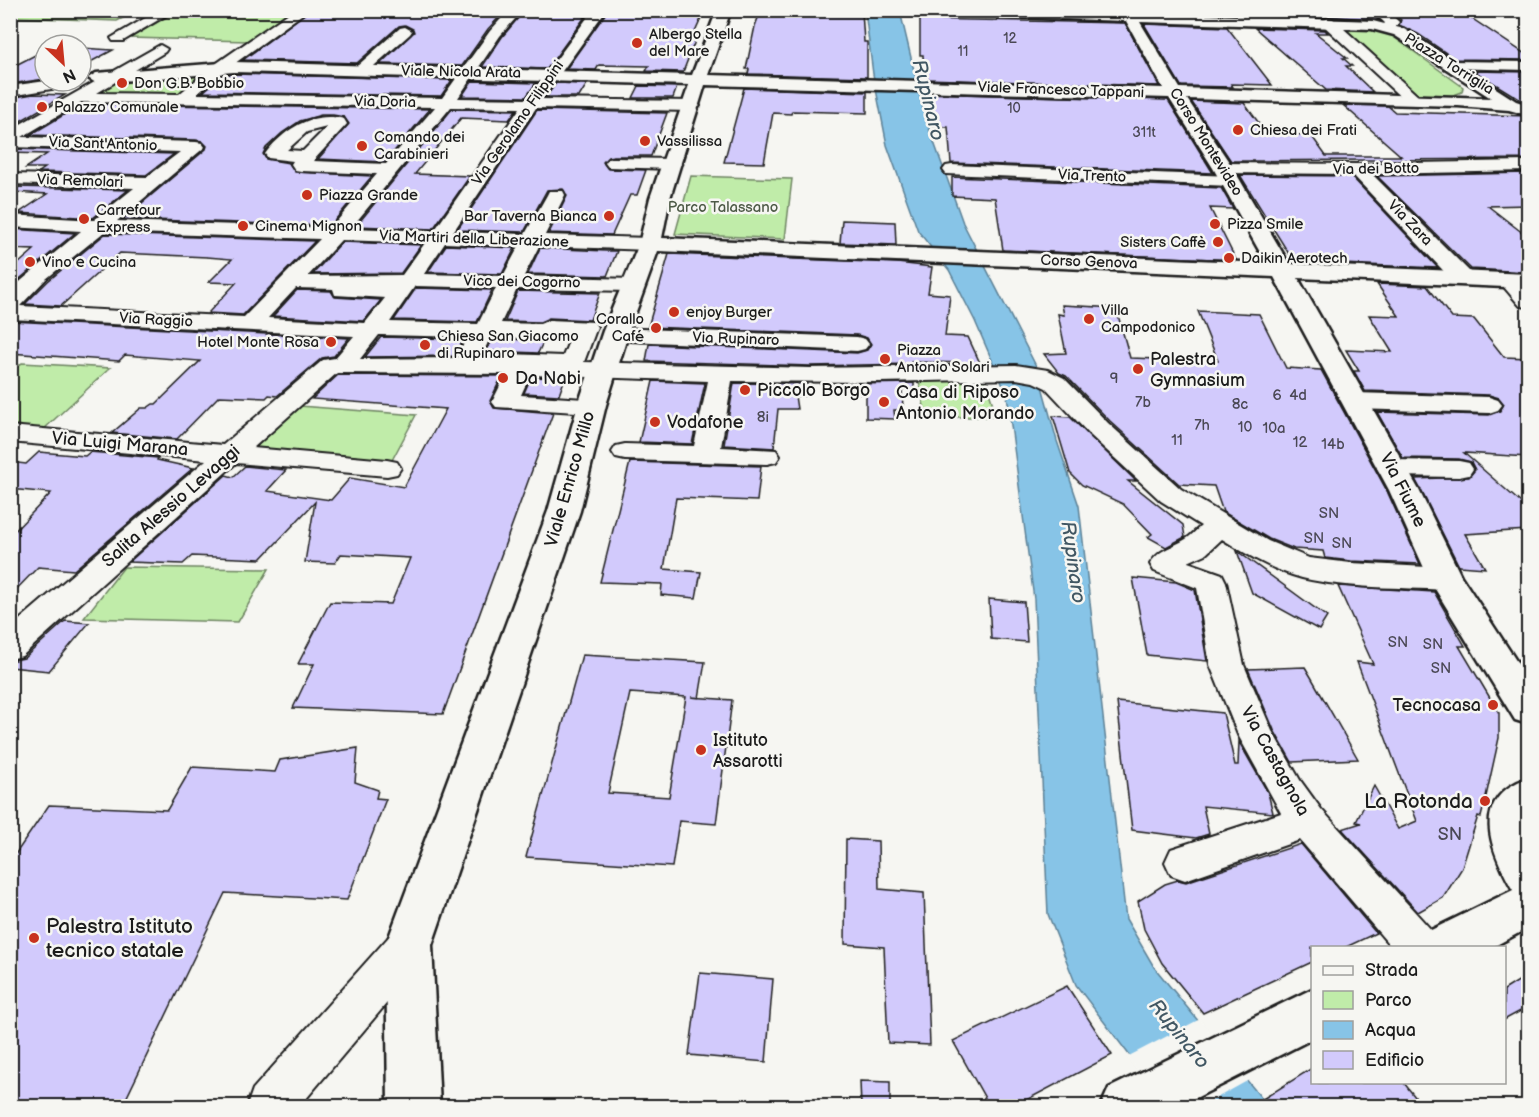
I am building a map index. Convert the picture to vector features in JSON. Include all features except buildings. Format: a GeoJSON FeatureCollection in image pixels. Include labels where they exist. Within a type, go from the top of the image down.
{"type":"FeatureCollection","features":[{"type":"Feature","properties":{"kind":"main road","name":"Viale Enrico Millo"},"geometry":{"type":"LineString","coordinates":[[409,945],[564,511],[592,405],[633,285],[650,244],[660,198],[724,10]]}},
{"type":"Feature","properties":{"kind":"main road"},"geometry":{"type":"LineString","coordinates":[[926,10],[1128,13],[1328,22],[1388,28]]}},
{"type":"Feature","properties":{"kind":"main road","name":"Corso Montevideo"},"geometry":{"type":"LineString","coordinates":[[1128,13],[1175,94],[1227,175],[1280,270]]}},
{"type":"Feature","properties":{"kind":"main road","name":"Piazza Torriglia"},"geometry":{"type":"LineString","coordinates":[[1388,28],[1510,102],[1528,110]]}},
{"type":"Feature","properties":{"kind":"main road","name":"Viale Nicola Arata"},"geometry":{"type":"LineString","coordinates":[[93,78],[222,66],[700,80]]}},
{"type":"Feature","properties":{"kind":"main road","name":"Viale Francesco Tappani"},"geometry":{"type":"LineString","coordinates":[[700,80],[1458,101],[1510,105],[1528,110]]}},
{"type":"Feature","properties":{"kind":"main road","name":"Viale Francesco Tappani"},"geometry":{"type":"LineString","coordinates":[[1458,101],[1476,97],[1488,89]]}},
{"type":"Feature","properties":{"kind":"main road","name":"Corso Genova"},"geometry":{"type":"LineString","coordinates":[[650,244],[1519,280]]}},
{"type":"Feature","properties":{"kind":"main road","name":"Via Fiume"},"geometry":{"type":"LineString","coordinates":[[1280,270],[1404,490],[1446,579],[1528,709]]}},
{"type":"Feature","properties":{"kind":"main road"},"geometry":{"type":"LineString","coordinates":[[1528,795],[1514,808],[1509,828],[1515,853],[1528,876]]}},
{"type":"Feature","properties":{"kind":"main road"},"geometry":{"type":"LineString","coordinates":[[1447,946],[1528,905]]}},
{"type":"Feature","properties":{"kind":"main road"},"geometry":{"type":"LineString","coordinates":[[409,945],[414,1107]]}},
{"type":"Feature","properties":{"kind":"main road"},"geometry":{"type":"LineString","coordinates":[[1139,1101],[1311,1014]]}},
{"type":"Feature","properties":{"kind":"street"},"geometry":{"type":"LineString","coordinates":[[118,38],[169,10]]}},
{"type":"Feature","properties":{"kind":"street"},"geometry":{"type":"LineString","coordinates":[[50,113],[186,106],[222,66],[302,10]]}},
{"type":"Feature","properties":{"kind":"street"},"geometry":{"type":"LineString","coordinates":[[249,325],[336,234],[446,103],[471,72],[495,34],[517,10]]}},
{"type":"Feature","properties":{"kind":"street","name":"Via Gerolamo Filippini"},"geometry":{"type":"LineString","coordinates":[[406,284],[531,104],[600,10]]}},
{"type":"Feature","properties":{"kind":"street"},"geometry":{"type":"LineString","coordinates":[[1377,10],[1392,21],[1388,28]]}},
{"type":"Feature","properties":{"kind":"street"},"geometry":{"type":"LineString","coordinates":[[1328,22],[1413,100]]}},
{"type":"Feature","properties":{"kind":"street"},"geometry":{"type":"LineString","coordinates":[[361,70],[405,31]]}},
{"type":"Feature","properties":{"kind":"street"},"geometry":{"type":"LineString","coordinates":[[93,83],[114,76],[160,49]]}},
{"type":"Feature","properties":{"kind":"street"},"geometry":{"type":"LineString","coordinates":[[1453,66],[1528,66]]}},
{"type":"Feature","properties":{"kind":"street"},"geometry":{"type":"LineString","coordinates":[[22,74],[33,74]]}},
{"type":"Feature","properties":{"kind":"street"},"geometry":{"type":"LineString","coordinates":[[10,91],[33,90]]}},
{"type":"Feature","properties":{"kind":"street","name":"Via Doria"},"geometry":{"type":"LineString","coordinates":[[93,91],[186,106],[446,103],[692,106]]}},
{"type":"Feature","properties":{"kind":"street"},"geometry":{"type":"LineString","coordinates":[[10,139],[50,113],[72,93]]}},
{"type":"Feature","properties":{"kind":"street","name":"Via Sant'Antonio"},"geometry":{"type":"LineString","coordinates":[[10,139],[196,147],[150,183]]}},
{"type":"Feature","properties":{"kind":"street"},"geometry":{"type":"LineString","coordinates":[[307,157],[301,166],[390,169]]}},
{"type":"Feature","properties":{"kind":"street"},"geometry":{"type":"LineString","coordinates":[[614,163],[672,164]]}},
{"type":"Feature","properties":{"kind":"street","name":"Via dei Botto"},"geometry":{"type":"LineString","coordinates":[[1227,175],[1357,169],[1528,166]]}},
{"type":"Feature","properties":{"kind":"street","name":"Via Zara"},"geometry":{"type":"LineString","coordinates":[[1357,169],[1463,278]]}},
{"type":"Feature","properties":{"kind":"street","name":"Via Trento"},"geometry":{"type":"LineString","coordinates":[[952,170],[1227,175]]}},
{"type":"Feature","properties":{"kind":"street","name":"Via Remolari"},"geometry":{"type":"LineString","coordinates":[[10,179],[150,183]]}},
{"type":"Feature","properties":{"kind":"street"},"geometry":{"type":"LineString","coordinates":[[10,303],[39,275],[150,183]]}},
{"type":"Feature","properties":{"kind":"street"},"geometry":{"type":"LineString","coordinates":[[510,282],[556,195]]}},
{"type":"Feature","properties":{"kind":"street","name":"Via Martiri della Liberazione"},"geometry":{"type":"LineString","coordinates":[[10,221],[531,242],[650,244]]}},
{"type":"Feature","properties":{"kind":"street"},"geometry":{"type":"LineString","coordinates":[[10,274],[39,275]]}},
{"type":"Feature","properties":{"kind":"street"},"geometry":{"type":"LineString","coordinates":[[1519,280],[1528,301]]}},
{"type":"Feature","properties":{"kind":"street","name":"Vico dei Cogorno"},"geometry":{"type":"LineString","coordinates":[[292,282],[352,283],[343,290],[395,292],[406,284],[510,282],[633,285]]}},
{"type":"Feature","properties":{"kind":"street","name":"Via Raggio"},"geometry":{"type":"LineString","coordinates":[[10,312],[249,325],[486,331],[510,282]]}},
{"type":"Feature","properties":{"kind":"street","name":"Salita Alessio Levaggi"},"geometry":{"type":"LineString","coordinates":[[10,647],[336,365],[374,329],[406,284]]}},
{"type":"Feature","properties":{"kind":"street","name":"Via Rupinaro"},"geometry":{"type":"LineString","coordinates":[[615,335],[857,344]]}},
{"type":"Feature","properties":{"kind":"street"},"geometry":{"type":"LineString","coordinates":[[779,341],[779,373]]}},
{"type":"Feature","properties":{"kind":"street"},"geometry":{"type":"LineString","coordinates":[[336,365],[378,368],[430,364],[721,374],[1016,372],[1039,375],[1055,383],[1099,429],[1171,495],[1258,548],[1304,568],[1351,574],[1446,579]]}},
{"type":"Feature","properties":{"kind":"street"},"geometry":{"type":"LineString","coordinates":[[521,368],[505,402],[592,405]]}},
{"type":"Feature","properties":{"kind":"street"},"geometry":{"type":"LineString","coordinates":[[706,454],[721,374]]}},
{"type":"Feature","properties":{"kind":"street"},"geometry":{"type":"LineString","coordinates":[[1355,401],[1489,405]]}},
{"type":"Feature","properties":{"kind":"street","name":"Via Luigi Marana"},"geometry":{"type":"LineString","coordinates":[[10,434],[387,468]]}},
{"type":"Feature","properties":{"kind":"street"},"geometry":{"type":"LineString","coordinates":[[625,452],[767,456]]}},
{"type":"Feature","properties":{"kind":"street"},"geometry":{"type":"LineString","coordinates":[[1391,468],[1459,469]]}},
{"type":"Feature","properties":{"kind":"street","name":"Via Castagnola"},"geometry":{"type":"LineString","coordinates":[[1220,525],[1196,547],[1176,555],[1165,564],[1211,582],[1230,671],[1256,735],[1307,821],[1418,946]]}},
{"type":"Feature","properties":{"kind":"street"},"geometry":{"type":"LineString","coordinates":[[1185,862],[1307,821]]}},
{"type":"Feature","properties":{"kind":"street"},"geometry":{"type":"LineString","coordinates":[[270,1107],[409,945]]}},
{"type":"Feature","properties":{"kind":"green space"},"geometry":{"type":"Polygon","coordinates":[[[22,10],[137,11],[117,21],[11,17],[22,10]]]}},
{"type":"Feature","properties":{"kind":"green space"},"geometry":{"type":"Polygon","coordinates":[[[177,11],[293,11],[248,41],[130,38],[177,11]]]}},
{"type":"Feature","properties":{"kind":"green space"},"geometry":{"type":"Polygon","coordinates":[[[1335,26],[1370,28],[1388,33],[1463,87],[1462,92],[1451,96],[1412,96],[1335,26]]]}},
{"type":"Feature","properties":{"kind":"green space"},"geometry":{"type":"Polygon","coordinates":[[[207,73],[178,96],[95,94],[119,79],[207,73]]]}},
{"type":"Feature","properties":{"kind":"green space","name":"Parco Talassano"},"geometry":{"type":"Polygon","coordinates":[[[691,176],[792,179],[785,239],[675,234],[691,176]]]}},
{"type":"Feature","properties":{"kind":"green space"},"geometry":{"type":"Polygon","coordinates":[[[22,363],[110,368],[44,429],[11,426],[10,373],[22,363]]]}},
{"type":"Feature","properties":{"kind":"green space"},"geometry":{"type":"Polygon","coordinates":[[[918,376],[984,377],[997,417],[926,417],[918,376]]]}},
{"type":"Feature","properties":{"kind":"green space"},"geometry":{"type":"Polygon","coordinates":[[[299,406],[416,415],[391,462],[252,451],[299,406]]]}},
{"type":"Feature","properties":{"kind":"green space"},"geometry":{"type":"Polygon","coordinates":[[[124,567],[269,569],[238,622],[84,618],[124,567]]]}},
{"type":"Feature","properties":{"kind":"water","name":"Rupinaro"},"geometry":{"type":"Polygon","coordinates":[[[865,11],[900,11],[925,117],[963,223],[1037,368],[1057,441],[1079,506],[1126,919],[1154,967],[1268,1106],[1168,1106],[1076,985],[1048,914],[1034,599],[1007,395],[975,321],[949,270],[918,231],[887,145],[873,74],[865,11]]]}},
{"type":"Feature","properties":{"kind":"pier"},"geometry":{"type":"Polygon","coordinates":[[[1200,1019],[1249,1080],[1202,1106],[1164,1106],[1127,1057],[1200,1019]]]}},
{"type":"Feature","properties":{"kind":"place","name":"Albergo Stella del Mare"},"geometry":{"type":"Point","coordinates":[637,43]}},
{"type":"Feature","properties":{"kind":"place","name":"Don G.B. Bobbio"},"geometry":{"type":"Point","coordinates":[122,83]}},
{"type":"Feature","properties":{"kind":"place","name":"Palazzo Comunale"},"geometry":{"type":"Point","coordinates":[42,107]}},
{"type":"Feature","properties":{"kind":"place","name":"Chiesa dei Frati"},"geometry":{"type":"Point","coordinates":[1238,130]}},
{"type":"Feature","properties":{"kind":"place","name":"Vassilissa"},"geometry":{"type":"Point","coordinates":[645,141]}},
{"type":"Feature","properties":{"kind":"place","name":"Comando dei Carabinieri"},"geometry":{"type":"Point","coordinates":[362,146]}},
{"type":"Feature","properties":{"kind":"place","name":"Piazza Grande"},"geometry":{"type":"Point","coordinates":[307,195]}},
{"type":"Feature","properties":{"kind":"place","name":"Bar Taverna Bianca"},"geometry":{"type":"Point","coordinates":[609,216]}},
{"type":"Feature","properties":{"kind":"place","name":"Carrefour Express"},"geometry":{"type":"Point","coordinates":[84,219]}},
{"type":"Feature","properties":{"kind":"place","name":"Pizza Smile"},"geometry":{"type":"Point","coordinates":[1215,224]}},
{"type":"Feature","properties":{"kind":"place","name":"Cinema Mignon"},"geometry":{"type":"Point","coordinates":[243,226]}},
{"type":"Feature","properties":{"kind":"place","name":"Sisters Caffè"},"geometry":{"type":"Point","coordinates":[1218,242]}},
{"type":"Feature","properties":{"kind":"place","name":"Daikin Aerotech"},"geometry":{"type":"Point","coordinates":[1229,258]}},
{"type":"Feature","properties":{"kind":"place","name":"Vino e Cucina"},"geometry":{"type":"Point","coordinates":[30,262]}},
{"type":"Feature","properties":{"kind":"place","name":"enjoy Burger"},"geometry":{"type":"Point","coordinates":[674,312]}},
{"type":"Feature","properties":{"kind":"place","name":"Villa Campodonico"},"geometry":{"type":"Point","coordinates":[1089,319]}},
{"type":"Feature","properties":{"kind":"place","name":"Corallo Café"},"geometry":{"type":"Point","coordinates":[656,328]}},
{"type":"Feature","properties":{"kind":"place","name":"Hotel Monte Rosa"},"geometry":{"type":"Point","coordinates":[331,342]}},
{"type":"Feature","properties":{"kind":"place","name":"Chiesa San Giacomo di Rupinaro"},"geometry":{"type":"Point","coordinates":[425,345]}},
{"type":"Feature","properties":{"kind":"place","name":"Piazza Antonio Solari"},"geometry":{"type":"Point","coordinates":[885,359]}},
{"type":"Feature","properties":{"kind":"place","name":"Palestra Gymnasium"},"geometry":{"type":"Point","coordinates":[1138,369]}},
{"type":"Feature","properties":{"kind":"place","name":"Da Nabi"},"geometry":{"type":"Point","coordinates":[503,378]}},
{"type":"Feature","properties":{"kind":"place","name":"Piccolo Borgo"},"geometry":{"type":"Point","coordinates":[745,390]}},
{"type":"Feature","properties":{"kind":"place","name":"Casa di Riposo Antonio Morando"},"geometry":{"type":"Point","coordinates":[884,402]}},
{"type":"Feature","properties":{"kind":"place","name":"Vodafone"},"geometry":{"type":"Point","coordinates":[655,422]}},
{"type":"Feature","properties":{"kind":"place","name":"Tecnocasa"},"geometry":{"type":"Point","coordinates":[1493,705]}},
{"type":"Feature","properties":{"kind":"place","name":"Istituto Assarotti"},"geometry":{"type":"Point","coordinates":[701,750]}},
{"type":"Feature","properties":{"kind":"place","name":"La Rotonda"},"geometry":{"type":"Point","coordinates":[1485,801]}},
{"type":"Feature","properties":{"kind":"place","name":"Palestra Istituto tecnico statale"},"geometry":{"type":"Point","coordinates":[34,938]}}]}
